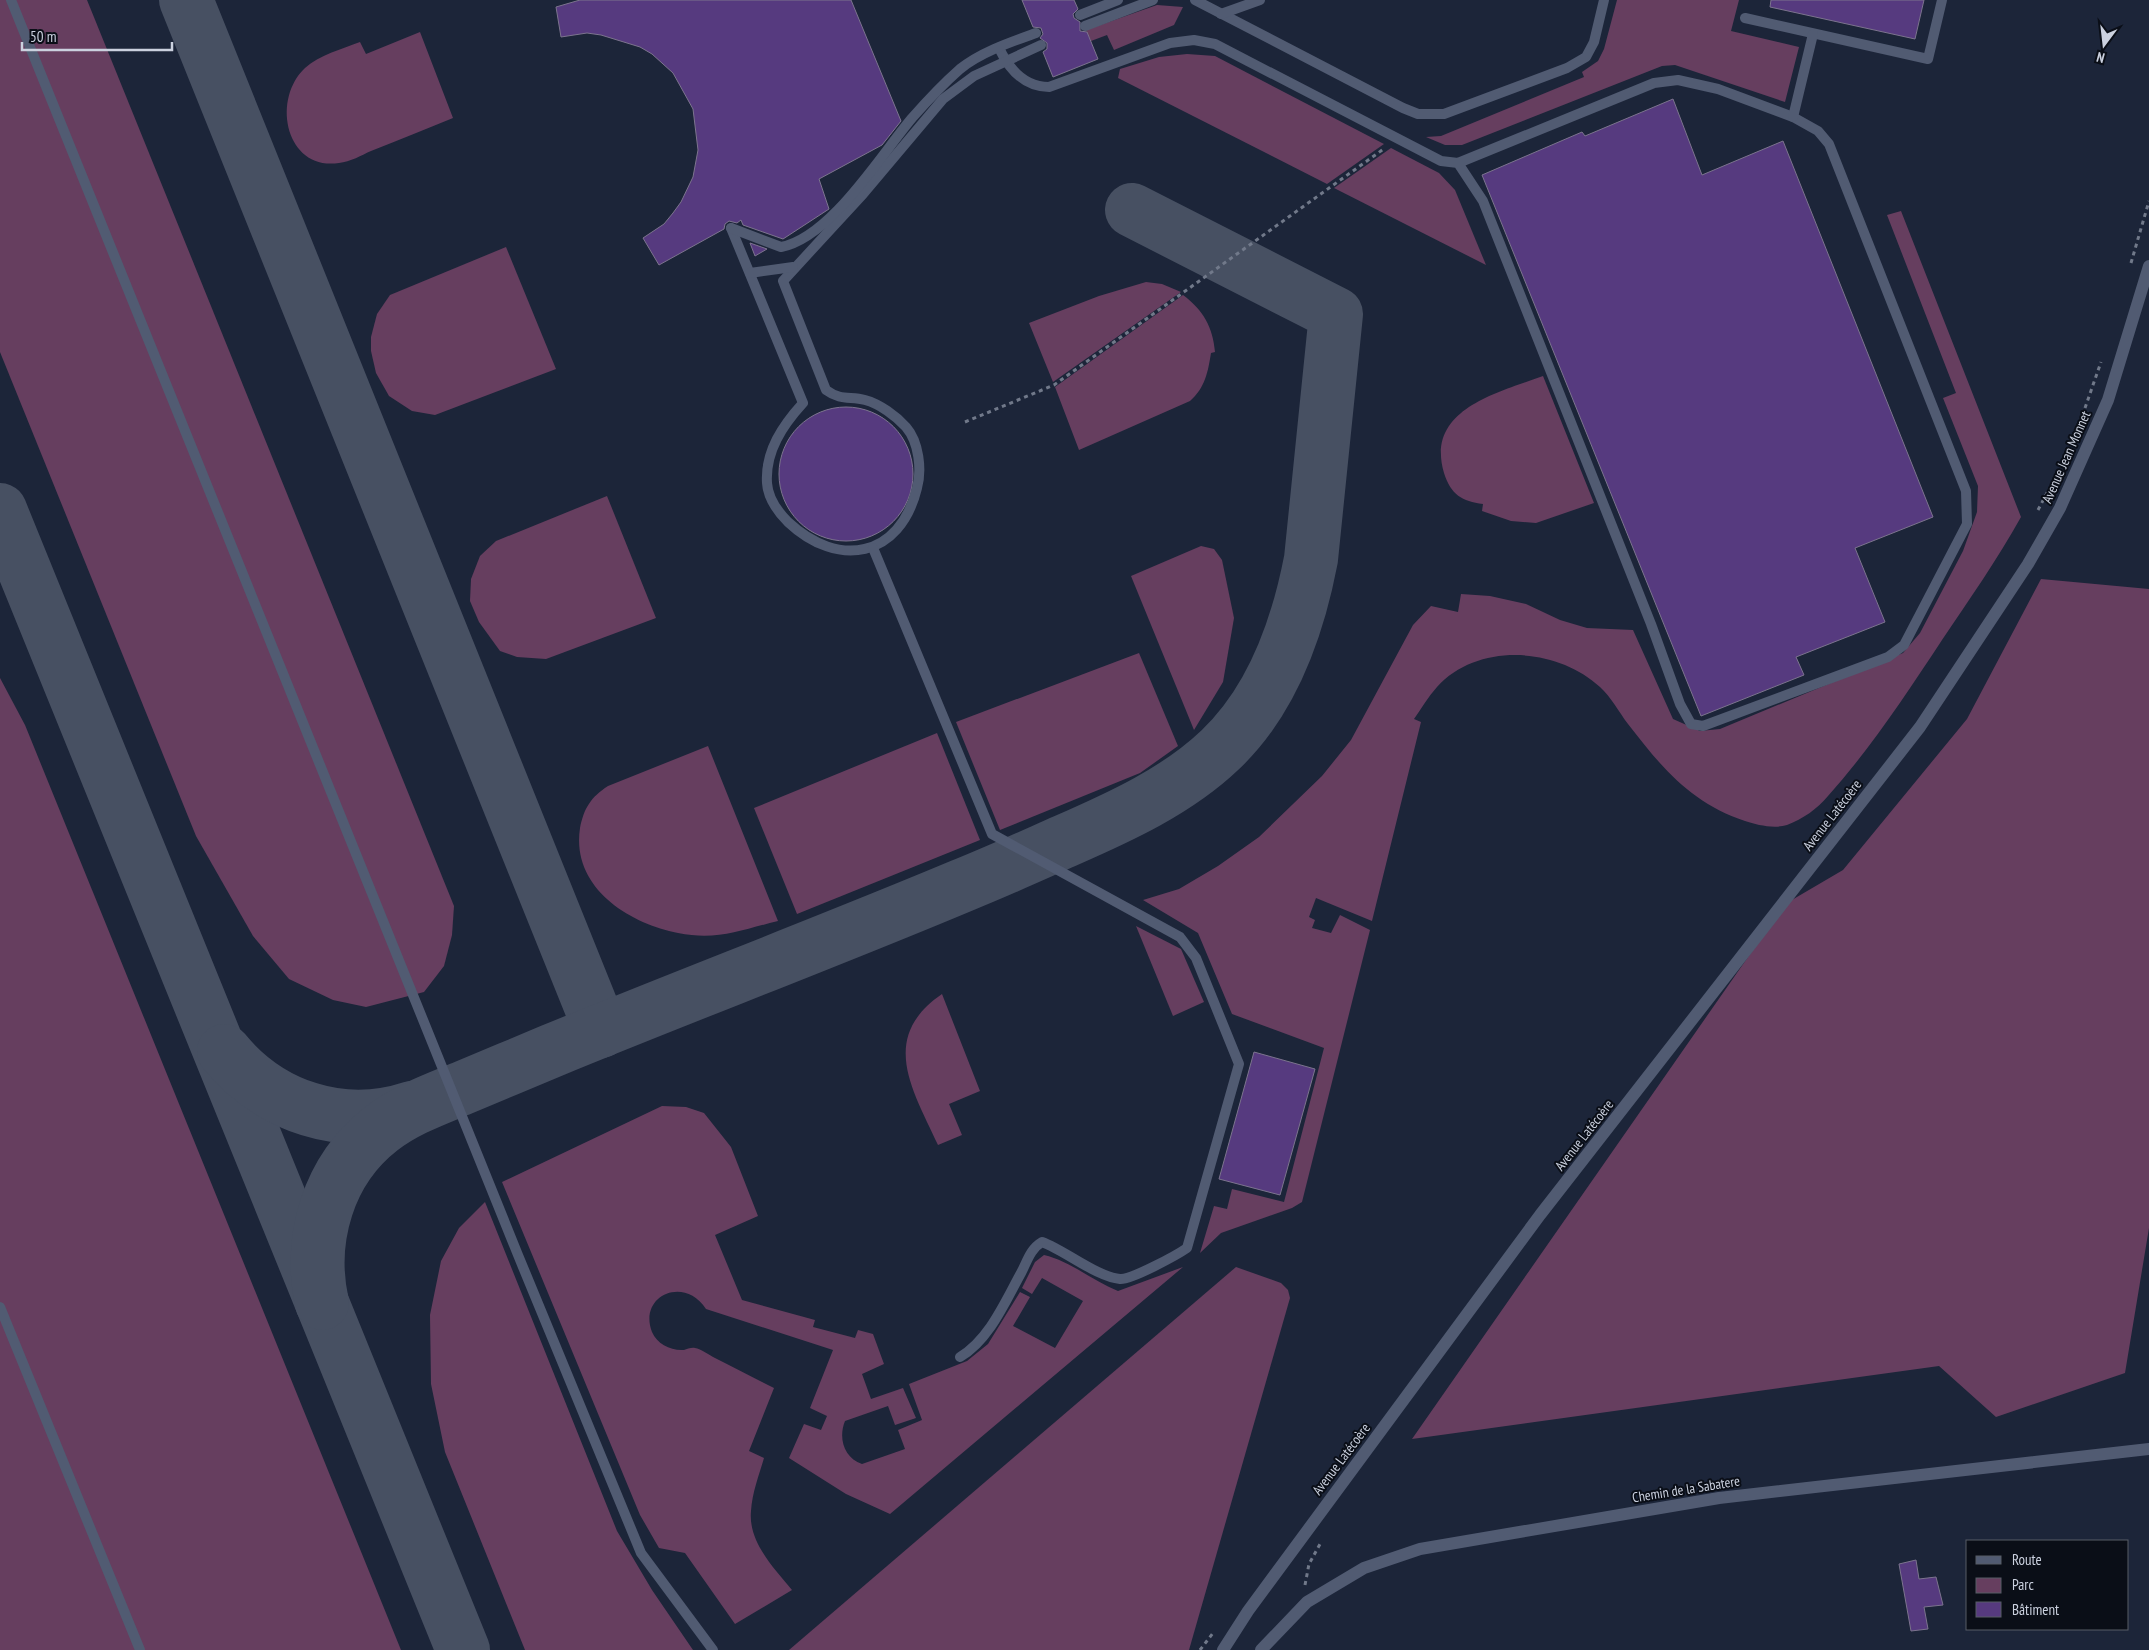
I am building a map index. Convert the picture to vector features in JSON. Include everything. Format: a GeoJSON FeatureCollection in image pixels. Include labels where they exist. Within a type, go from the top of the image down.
{"type":"FeatureCollection","features":[{"type":"Feature","properties":{"kind":"street","name":"Avenue Jean Monnet"},"geometry":{"type":"LineString","coordinates":[[1974,643],[2028,564],[2060,508],[2108,400],[2149,266]]}},
{"type":"Feature","properties":{"kind":"street","name":"Avenue Latécoère"},"geometry":{"type":"LineString","coordinates":[[1223,1650],[1282,1564],[1540,1215],[1920,727],[1974,643]]}},
{"type":"Feature","properties":{"kind":"street","name":"Chemin de la Sabatere"},"geometry":{"type":"LineString","coordinates":[[1261,1650],[1307,1602],[1364,1568],[1420,1549],[1719,1498],[2149,1449]]}},
{"type":"Feature","properties":{"kind":"lane"},"geometry":{"type":"LineString","coordinates":[[11,0],[522,1264],[641,1553],[713,1650]]}},
{"type":"Feature","properties":{"kind":"lane"},"geometry":{"type":"LineString","coordinates":[[1080,15],[1094,4],[1118,0]]}},
{"type":"Feature","properties":{"kind":"lane"},"geometry":{"type":"LineString","coordinates":[[1085,26],[1154,0]]}},
{"type":"Feature","properties":{"kind":"lane"},"geometry":{"type":"LineString","coordinates":[[1195,0],[1418,114],[1444,114],[1567,68],[1586,56],[1594,42],[1604,0]]}},
{"type":"Feature","properties":{"kind":"lane"},"geometry":{"type":"LineString","coordinates":[[1221,14],[1260,0]]}},
{"type":"Feature","properties":{"kind":"lane"},"geometry":{"type":"LineString","coordinates":[[1745,18],[1928,59],[1942,0]]}},
{"type":"Feature","properties":{"kind":"lane"},"geometry":{"type":"LineString","coordinates":[[1094,4],[1101,20]]}},
{"type":"Feature","properties":{"kind":"lane"},"geometry":{"type":"LineString","coordinates":[[1036,33],[978,57],[962,68],[933,95],[850,196],[813,234],[781,247],[731,228],[803,402],[778,433],[772,448],[766,484],[773,503],[798,530],[820,546],[837,550],[873,548],[896,531],[907,517],[914,502],[920,480],[914,440],[906,427],[880,407],[865,400],[836,398],[826,390],[782,281],[863,194],[943,99],[974,76],[1004,60],[1041,45]]}},
{"type":"Feature","properties":{"kind":"lane"},"geometry":{"type":"LineString","coordinates":[[1793,117],[1813,34]]}},
{"type":"Feature","properties":{"kind":"lane"},"geometry":{"type":"LineString","coordinates":[[999,48],[1004,60],[1020,77],[1038,87],[1050,87],[1170,43],[1194,40],[1214,44],[1441,161],[1458,163],[1654,83],[1678,80],[1718,89],[1793,117],[1818,131],[1829,144],[1966,491],[1967,524],[1904,645],[1888,657],[1703,726],[1691,724],[1680,704],[1651,624],[1483,202],[1458,163]]}},
{"type":"Feature","properties":{"kind":"lane"},"geometry":{"type":"LineString","coordinates":[[750,273],[794,267]]}},
{"type":"Feature","properties":{"kind":"lane"},"geometry":{"type":"LineString","coordinates":[[873,548],[992,834],[1180,937],[1196,958],[1239,1064],[1187,1248],[1173,1258],[1122,1280],[1109,1276],[1042,1242],[1035,1246],[984,1335],[975,1346],[960,1357]]}},
{"type":"Feature","properties":{"kind":"lane"},"geometry":{"type":"LineString","coordinates":[[0,1307],[140,1650]]}},
{"type":"Feature","properties":{"kind":"path"},"geometry":{"type":"LineString","coordinates":[[965,422],[1054,385],[1398,138]]}},
{"type":"Feature","properties":{"kind":"path"},"geometry":{"type":"LineString","coordinates":[[2130,266],[2149,201]]}},
{"type":"Feature","properties":{"kind":"path"},"geometry":{"type":"LineString","coordinates":[[2082,416],[2102,360]]}},
{"type":"Feature","properties":{"kind":"path"},"geometry":{"type":"LineString","coordinates":[[2034,518],[2050,487]]}},
{"type":"Feature","properties":{"kind":"path"},"geometry":{"type":"LineString","coordinates":[[1200,1650],[1218,1626]]}},
{"type":"Feature","properties":{"kind":"green space"},"geometry":{"type":"Polygon","coordinates":[[[0,0],[87,0],[454,906],[452,935],[444,966],[424,992],[366,1007],[333,1000],[289,979],[253,936],[196,836],[0,352],[0,0]]]}},
{"type":"Feature","properties":{"kind":"green space"},"geometry":{"type":"Polygon","coordinates":[[[1617,0],[1739,0],[1731,31],[1799,47],[1785,102],[1675,65],[1662,66],[1462,145],[1445,145],[1426,137],[1441,136],[1584,77],[1582,72],[1598,61],[1604,49],[1617,0]]]}},
{"type":"Feature","properties":{"kind":"green space"},"geometry":{"type":"Polygon","coordinates":[[[1157,5],[1183,7],[1174,25],[1114,50],[1107,35],[1091,41],[1086,30],[1157,5]]]}},
{"type":"Feature","properties":{"kind":"green space"},"geometry":{"type":"Polygon","coordinates":[[[420,32],[453,118],[352,160],[339,163],[321,163],[307,156],[296,145],[289,130],[287,114],[289,97],[295,82],[305,68],[324,56],[360,42],[366,54],[420,32]]]}},
{"type":"Feature","properties":{"kind":"green space"},"geometry":{"type":"Polygon","coordinates":[[[1187,54],[1215,56],[1384,144],[1327,184],[1118,78],[1120,69],[1159,57],[1187,54]]]}},
{"type":"Feature","properties":{"kind":"green space"},"geometry":{"type":"Polygon","coordinates":[[[1391,148],[1439,173],[1455,190],[1486,265],[1334,188],[1391,148]]]}},
{"type":"Feature","properties":{"kind":"green space"},"geometry":{"type":"Polygon","coordinates":[[[1901,211],[2021,517],[1993,564],[1915,680],[1874,740],[1824,801],[1799,820],[1787,825],[1771,827],[1726,813],[1693,794],[1653,755],[1600,687],[1582,674],[1562,664],[1518,655],[1495,657],[1474,662],[1454,672],[1437,687],[1414,719],[1421,722],[1372,921],[1316,898],[1309,917],[1315,920],[1312,928],[1331,933],[1340,915],[1370,930],[1302,1202],[1292,1208],[1221,1233],[1200,1253],[1214,1206],[1227,1209],[1232,1189],[1284,1202],[1324,1048],[1232,1014],[1198,933],[1143,900],[1179,889],[1218,866],[1259,837],[1322,776],[1351,740],[1413,625],[1431,606],[1458,612],[1461,594],[1490,596],[1526,604],[1560,620],[1587,628],[1633,630],[1673,719],[1700,731],[1720,729],[1903,653],[1920,633],[1963,551],[1977,512],[1978,486],[1943,398],[1956,393],[1887,215],[1901,211]]]}},
{"type":"Feature","properties":{"kind":"green space"},"geometry":{"type":"Polygon","coordinates":[[[506,247],[556,369],[435,415],[412,411],[389,396],[376,373],[371,351],[371,337],[377,314],[390,295],[506,247]]]}},
{"type":"Feature","properties":{"kind":"green space"},"geometry":{"type":"Polygon","coordinates":[[[1146,282],[1162,284],[1181,292],[1053,382],[1029,323],[1099,296],[1146,282]]]}},
{"type":"Feature","properties":{"kind":"green space"},"geometry":{"type":"Polygon","coordinates":[[[1183,295],[1206,320],[1214,343],[1215,352],[1211,353],[1207,373],[1199,391],[1190,401],[1079,450],[1055,387],[1183,295]]]}},
{"type":"Feature","properties":{"kind":"green space"},"geometry":{"type":"Polygon","coordinates":[[[1543,376],[1594,503],[1536,523],[1511,521],[1482,511],[1483,504],[1463,499],[1454,492],[1444,473],[1441,451],[1445,433],[1455,419],[1470,407],[1487,397],[1543,376]]]}},
{"type":"Feature","properties":{"kind":"green space"},"geometry":{"type":"Polygon","coordinates":[[[607,496],[656,618],[546,659],[517,657],[500,651],[479,622],[470,601],[471,579],[480,556],[496,541],[607,496]]]}},
{"type":"Feature","properties":{"kind":"green space"},"geometry":{"type":"Polygon","coordinates":[[[1201,546],[1214,549],[1222,560],[1234,618],[1223,682],[1194,730],[1131,576],[1201,546]]]}},
{"type":"Feature","properties":{"kind":"green space"},"geometry":{"type":"Polygon","coordinates":[[[2041,579],[2149,589],[2149,1228],[2125,1373],[1996,1417],[1939,1366],[1412,1439],[1785,904],[1843,870],[1967,719],[2041,579]]]}},
{"type":"Feature","properties":{"kind":"green space"},"geometry":{"type":"Polygon","coordinates":[[[1139,653],[1178,746],[1140,773],[1000,830],[956,722],[1139,653]]]}},
{"type":"Feature","properties":{"kind":"green space"},"geometry":{"type":"Polygon","coordinates":[[[0,678],[25,725],[401,1650],[0,1650],[0,678]]]}},
{"type":"Feature","properties":{"kind":"green space"},"geometry":{"type":"Polygon","coordinates":[[[937,733],[980,840],[797,914],[754,808],[937,733]]]}},
{"type":"Feature","properties":{"kind":"green space"},"geometry":{"type":"Polygon","coordinates":[[[708,746],[778,921],[740,931],[705,936],[678,933],[640,921],[607,899],[594,885],[584,868],[580,849],[580,828],[589,804],[597,794],[608,786],[708,746]]]}},
{"type":"Feature","properties":{"kind":"green space"},"geometry":{"type":"Polygon","coordinates":[[[1136,926],[1181,949],[1204,1002],[1173,1016],[1136,926]]]}},
{"type":"Feature","properties":{"kind":"green space"},"geometry":{"type":"Polygon","coordinates":[[[942,994],[980,1091],[949,1104],[962,1135],[938,1145],[911,1085],[906,1047],[911,1028],[922,1011],[942,994]]]}},
{"type":"Feature","properties":{"kind":"green space"},"geometry":{"type":"Polygon","coordinates":[[[662,1106],[686,1107],[704,1113],[731,1147],[758,1216],[715,1235],[742,1300],[815,1320],[813,1327],[855,1338],[858,1330],[873,1334],[884,1364],[862,1374],[871,1399],[903,1388],[916,1418],[895,1425],[888,1406],[845,1421],[842,1434],[844,1447],[851,1457],[862,1464],[905,1449],[898,1430],[922,1420],[909,1384],[967,1361],[988,1344],[1020,1292],[1030,1297],[1013,1326],[1055,1348],[1083,1301],[1042,1278],[1032,1294],[1022,1288],[1035,1262],[1044,1255],[1072,1266],[1118,1291],[1183,1267],[890,1514],[846,1494],[789,1458],[804,1424],[821,1430],[827,1416],[810,1408],[833,1350],[706,1309],[697,1299],[686,1293],[666,1294],[657,1300],[651,1308],[649,1319],[652,1332],[657,1340],[665,1346],[674,1349],[694,1348],[700,1350],[774,1388],[749,1451],[764,1458],[753,1498],[751,1522],[758,1544],[770,1564],[792,1590],[735,1624],[685,1553],[659,1548],[640,1515],[502,1182],[662,1106]]]}},
{"type":"Feature","properties":{"kind":"green space"},"geometry":{"type":"Polygon","coordinates":[[[485,1202],[617,1531],[652,1590],[693,1650],[525,1650],[445,1452],[431,1384],[430,1315],[441,1261],[459,1228],[485,1202]]]}},
{"type":"Feature","properties":{"kind":"green space"},"geometry":{"type":"Polygon","coordinates":[[[1236,1267],[1281,1283],[1288,1290],[1290,1298],[1189,1650],[789,1650],[1236,1267]]]}},
{"type":"Feature","properties":{"kind":"building"},"geometry":{"type":"Polygon","coordinates":[[[580,0],[851,0],[901,121],[882,145],[819,179],[829,209],[783,239],[743,225],[741,220],[737,223],[729,221],[725,224],[724,229],[659,265],[643,238],[664,224],[681,202],[693,177],[698,150],[693,109],[673,73],[652,54],[640,47],[601,35],[587,33],[561,37],[556,7],[580,0]]]}},
{"type":"Feature","properties":{"kind":"building"},"geometry":{"type":"Polygon","coordinates":[[[1022,0],[1074,0],[1078,9],[1073,14],[1074,18],[1080,22],[1080,31],[1087,32],[1098,59],[1053,77],[1043,52],[1047,49],[1047,43],[1040,38],[1043,34],[1041,28],[1033,27],[1022,0]]]}},
{"type":"Feature","properties":{"kind":"building"},"geometry":{"type":"Polygon","coordinates":[[[1771,0],[1924,0],[1915,39],[1770,7],[1771,0]]]}},
{"type":"Feature","properties":{"kind":"building"},"geometry":{"type":"Polygon","coordinates":[[[1673,99],[1702,175],[1783,141],[1933,517],[1855,548],[1885,622],[1796,657],[1804,675],[1701,716],[1482,175],[1582,132],[1585,136],[1673,99]]]}},
{"type":"Feature","properties":{"kind":"building"},"geometry":{"type":"Polygon","coordinates":[[[750,243],[767,249],[755,256],[750,243]]]}},
{"type":"Feature","properties":{"kind":"building"},"geometry":{"type":"Polygon","coordinates":[[[846,407],[872,412],[883,418],[893,427],[902,437],[908,448],[913,474],[908,500],[902,511],[893,521],[883,530],[872,536],[846,541],[820,536],[809,530],[799,521],[790,511],[784,500],[779,474],[784,448],[790,437],[799,427],[809,418],[820,412],[846,407]]]}},
{"type":"Feature","properties":{"kind":"building"},"geometry":{"type":"Polygon","coordinates":[[[1254,1052],[1315,1069],[1280,1195],[1219,1179],[1254,1052]]]}},
{"type":"Feature","properties":{"kind":"building"},"geometry":{"type":"Polygon","coordinates":[[[1916,1560],[1919,1579],[1936,1577],[1943,1605],[1924,1607],[1928,1629],[1911,1631],[1899,1564],[1916,1560]]]}},
{"type":"Feature","properties":{"kind":"taxiway"},"geometry":{"type":"LineString","coordinates":[[186,0],[601,1031]]}},
{"type":"Feature","properties":{"kind":"taxiway"},"geometry":{"type":"LineString","coordinates":[[322,1303],[318,1279],[318,1255],[326,1207],[335,1185],[347,1164],[363,1146],[390,1122],[432,1101],[602,1030],[1000,870],[1106,822],[1147,802],[1185,778],[1220,750],[1238,731],[1268,686],[1280,662],[1299,611],[1311,559],[1336,314],[1132,210]]}},
{"type":"Feature","properties":{"kind":"taxiway"},"geometry":{"type":"LineString","coordinates":[[0,510],[463,1650]]}},
{"type":"Feature","properties":{"kind":"taxiway"},"geometry":{"type":"LineString","coordinates":[[224,1051],[242,1070],[263,1087],[285,1100],[309,1109],[334,1115],[360,1117],[412,1108]]}}]}
